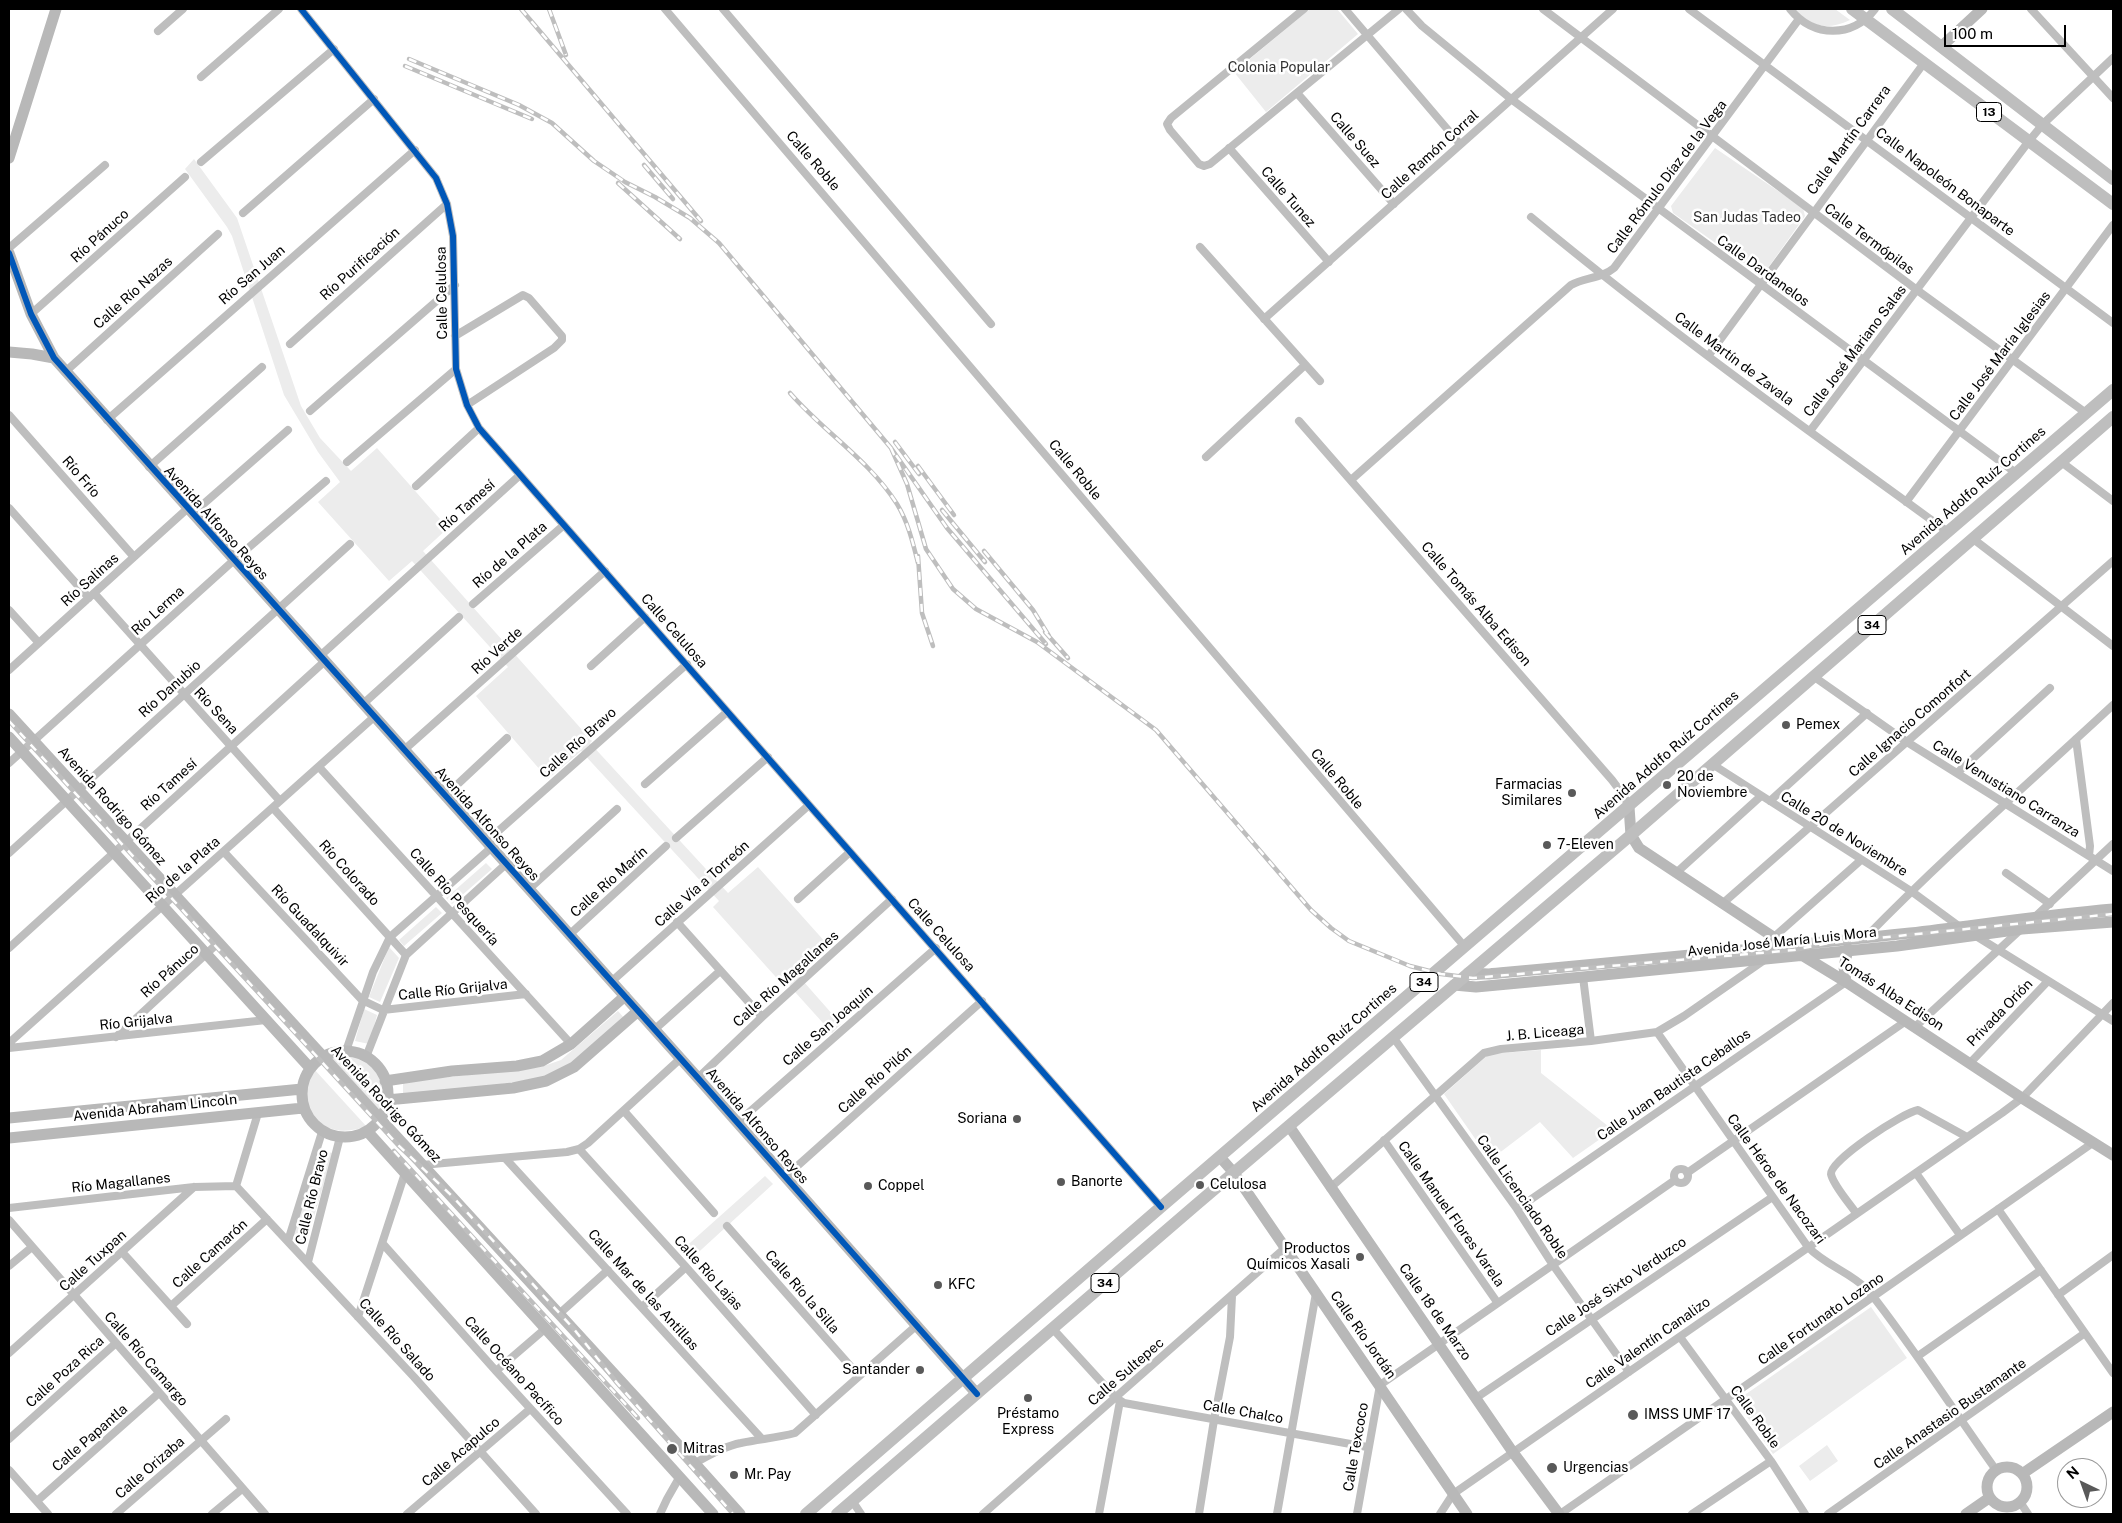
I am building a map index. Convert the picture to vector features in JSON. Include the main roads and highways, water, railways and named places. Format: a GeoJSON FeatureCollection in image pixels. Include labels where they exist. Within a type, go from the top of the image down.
{"type":"FeatureCollection","features":[{"type":"Feature","properties":{"kind":"main road","name":"13"},"geometry":{"type":"LineString","coordinates":[[1852,9],[2113,204]]}},
{"type":"Feature","properties":{"kind":"main road","name":"13"},"geometry":{"type":"LineString","coordinates":[[1892,9],[2113,179]]}},
{"type":"Feature","properties":{"kind":"main road","name":"Avenida Adolfo Ruíz Cortines"},"geometry":{"type":"LineString","coordinates":[[806,1514],[2112,391]]}},
{"type":"Feature","properties":{"kind":"main road","name":"34"},"geometry":{"type":"LineString","coordinates":[[837,1514],[1631,835],[2113,417]]}},
{"type":"Feature","properties":{"kind":"railway"},"geometry":{"type":"LineString","coordinates":[[521,9],[701,221]]}},
{"type":"Feature","properties":{"kind":"railway"},"geometry":{"type":"LineString","coordinates":[[549,9],[566,55]]}},
{"type":"Feature","properties":{"kind":"railway"},"geometry":{"type":"LineString","coordinates":[[409,59],[519,105],[552,123],[594,161],[625,182],[690,218],[719,243],[891,448],[947,528],[1046,644]]}},
{"type":"Feature","properties":{"kind":"railway"},"geometry":{"type":"LineString","coordinates":[[405,66],[532,119]]}},
{"type":"Feature","properties":{"kind":"railway"},"geometry":{"type":"LineString","coordinates":[[644,165],[673,199]]}},
{"type":"Feature","properties":{"kind":"railway"},"geometry":{"type":"LineString","coordinates":[[618,183],[680,239]]}},
{"type":"Feature","properties":{"kind":"railway"},"geometry":{"type":"LineString","coordinates":[[790,393],[817,421],[860,460],[886,488],[904,518],[918,563]]}},
{"type":"Feature","properties":{"kind":"railway"},"geometry":{"type":"LineString","coordinates":[[895,442],[919,474]]}},
{"type":"Feature","properties":{"kind":"railway"},"geometry":{"type":"LineString","coordinates":[[891,448],[907,484],[926,549],[953,589],[976,609],[1037,642],[1156,730],[1311,910],[1331,928],[1349,941],[1410,966],[1441,974],[1473,978],[1794,950],[1829,943],[2113,914]]}},
{"type":"Feature","properties":{"kind":"railway"},"geometry":{"type":"LineString","coordinates":[[918,466],[954,515]]}},
{"type":"Feature","properties":{"kind":"railway"},"geometry":{"type":"LineString","coordinates":[[942,510],[985,562]]}},
{"type":"Feature","properties":{"kind":"railway"},"geometry":{"type":"LineString","coordinates":[[984,551],[1033,610],[1049,636]]}},
{"type":"Feature","properties":{"kind":"railway"},"geometry":{"type":"LineString","coordinates":[[918,556],[922,613],[933,646]]}},
{"type":"Feature","properties":{"kind":"railway"},"geometry":{"type":"LineString","coordinates":[[1045,632],[1068,658]]}},
{"type":"Feature","properties":{"kind":"railway"},"geometry":{"type":"LineString","coordinates":[[9,721],[398,1145],[453,1197],[573,1328],[617,1383],[733,1514]]}},
{"type":"Feature","properties":{"kind":"railway"},"geometry":{"type":"LineString","coordinates":[[394,1151],[638,1418]]}},
{"type":"Feature","properties":{"kind":"place","name":"Pemex"},"geometry":{"type":"Point","coordinates":[1786,725]}},
{"type":"Feature","properties":{"kind":"place","name":"20 de Noviembre"},"geometry":{"type":"Point","coordinates":[1667,785]}},
{"type":"Feature","properties":{"kind":"place","name":"Farmacias Similares"},"geometry":{"type":"Point","coordinates":[1572,793]}},
{"type":"Feature","properties":{"kind":"place","name":"7-Eleven"},"geometry":{"type":"Point","coordinates":[1547,845]}},
{"type":"Feature","properties":{"kind":"place","name":"Soriana"},"geometry":{"type":"Point","coordinates":[1017,1119]}},
{"type":"Feature","properties":{"kind":"place","name":"Banorte"},"geometry":{"type":"Point","coordinates":[1061,1182]}},
{"type":"Feature","properties":{"kind":"place","name":"Celulosa"},"geometry":{"type":"Point","coordinates":[1200,1185]}},
{"type":"Feature","properties":{"kind":"place","name":"Coppel"},"geometry":{"type":"Point","coordinates":[868,1186]}},
{"type":"Feature","properties":{"kind":"place","name":"Productos Químicos Xasali"},"geometry":{"type":"Point","coordinates":[1360,1257]}},
{"type":"Feature","properties":{"kind":"place","name":"KFC"},"geometry":{"type":"Point","coordinates":[938,1285]}},
{"type":"Feature","properties":{"kind":"place","name":"Santander"},"geometry":{"type":"Point","coordinates":[920,1370]}},
{"type":"Feature","properties":{"kind":"place","name":"Préstamo Express"},"geometry":{"type":"Point","coordinates":[1028,1398]}},
{"type":"Feature","properties":{"kind":"place","name":"IMSS UMF 17"},"geometry":{"type":"Point","coordinates":[1633,1415]}},
{"type":"Feature","properties":{"kind":"place","name":"Mitras"},"geometry":{"type":"Point","coordinates":[672,1449]}},
{"type":"Feature","properties":{"kind":"place","name":"Urgencias"},"geometry":{"type":"Point","coordinates":[1552,1468]}},
{"type":"Feature","properties":{"kind":"place","name":"Mr. Pay"},"geometry":{"type":"Point","coordinates":[734,1475]}},
{"type":"Feature","properties":{"kind":"park label","name":"Colonia Popular"},"geometry":{"type":"Point","coordinates":[1279,68]}},
{"type":"Feature","properties":{"kind":"park label","name":"San Judas Tadeo"},"geometry":{"type":"Point","coordinates":[1747,218]}}]}
